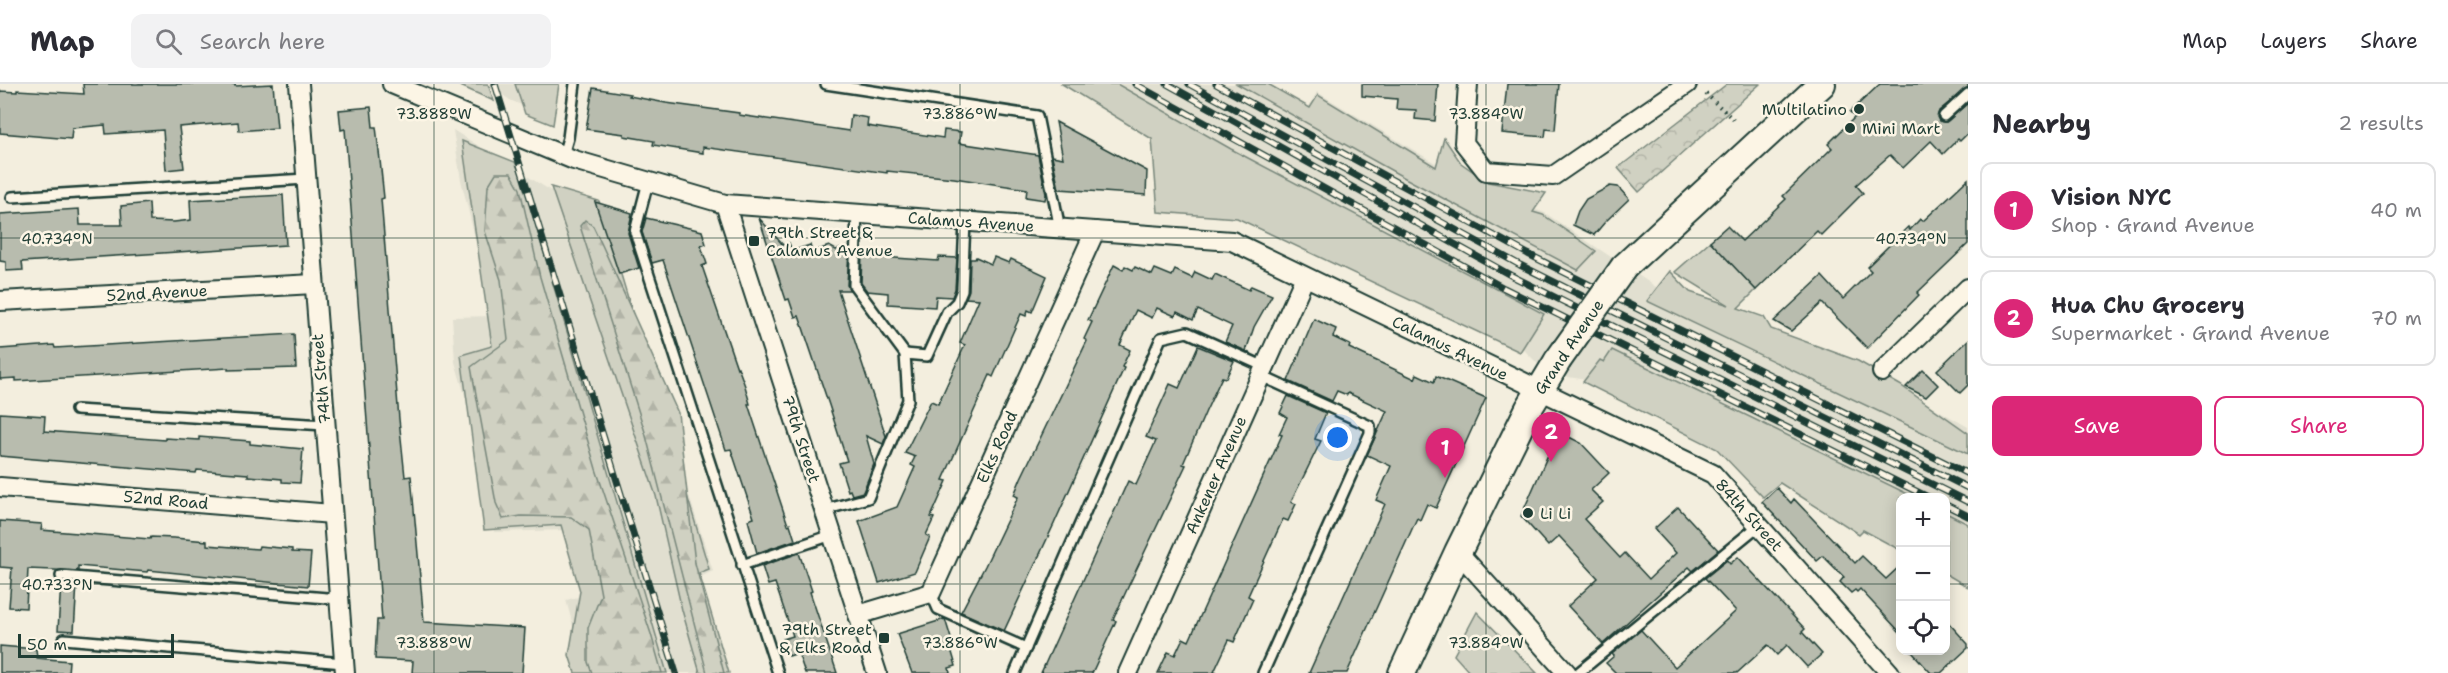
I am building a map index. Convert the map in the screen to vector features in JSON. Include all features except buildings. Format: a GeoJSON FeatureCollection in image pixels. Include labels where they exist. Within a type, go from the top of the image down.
{"type":"FeatureCollection","features":[{"type":"Feature","properties":{"kind":"main road","name":"Grand Avenue"},"geometry":{"type":"LineString","coordinates":[[1402,673],[1458,552],[1538,391],[1624,267],[1822,84]]}},
{"type":"Feature","properties":{"kind":"street","name":"74th Street"},"geometry":{"type":"LineString","coordinates":[[299,84],[344,668]]}},
{"type":"Feature","properties":{"kind":"street","name":"Calamus Avenue"},"geometry":{"type":"LineString","coordinates":[[392,84],[563,155],[725,204],[1232,241],[1538,391]]}},
{"type":"Feature","properties":{"kind":"street"},"geometry":{"type":"LineString","coordinates":[[1468,84],[1464,142],[1486,171],[1553,176],[1687,84]]}},
{"type":"Feature","properties":{"kind":"street","name":"79th Street"},"geometry":{"type":"LineString","coordinates":[[725,204],[877,673]]}},
{"type":"Feature","properties":{"kind":"street","name":"Elks Road"},"geometry":{"type":"LineString","coordinates":[[931,593],[1095,231]]}},
{"type":"Feature","properties":{"kind":"street","name":"Ankener Avenue"},"geometry":{"type":"LineString","coordinates":[[1128,673],[1305,277]]}},
{"type":"Feature","properties":{"kind":"street","name":"52nd Avenue"},"geometry":{"type":"LineString","coordinates":[[0,302],[314,284]]}},
{"type":"Feature","properties":{"kind":"street"},"geometry":{"type":"LineString","coordinates":[[1882,372],[1968,288]]}},
{"type":"Feature","properties":{"kind":"street","name":"84th Street"},"geometry":{"type":"LineString","coordinates":[[1538,391],[1713,474],[1890,673]]}},
{"type":"Feature","properties":{"kind":"street","name":"52nd Road"},"geometry":{"type":"LineString","coordinates":[[0,487],[332,514]]}},
{"type":"Feature","properties":{"kind":"street"},"geometry":{"type":"LineString","coordinates":[[1458,552],[1567,673]]}},
{"type":"Feature","properties":{"kind":"street"},"geometry":{"type":"LineString","coordinates":[[858,615],[931,593]]}},
{"type":"Feature","properties":{"kind":"lane"},"geometry":{"type":"LineString","coordinates":[[563,155],[568,138],[574,84]]}},
{"type":"Feature","properties":{"kind":"lane"},"geometry":{"type":"LineString","coordinates":[[826,84],[1037,116],[1060,229]]}},
{"type":"Feature","properties":{"kind":"lane"},"geometry":{"type":"LineString","coordinates":[[1944,116],[1968,94]]}},
{"type":"Feature","properties":{"kind":"lane"},"geometry":{"type":"LineString","coordinates":[[12,197],[306,179]]}},
{"type":"Feature","properties":{"kind":"lane"},"geometry":{"type":"LineString","coordinates":[[648,182],[635,232],[778,673]]}},
{"type":"Feature","properties":{"kind":"lane"},"geometry":{"type":"LineString","coordinates":[[824,510],[868,498],[908,400],[905,354],[854,285],[857,214]]}},
{"type":"Feature","properties":{"kind":"lane"},"geometry":{"type":"LineString","coordinates":[[905,354],[927,356],[947,312],[960,296],[965,222]]}},
{"type":"Feature","properties":{"kind":"lane"},"geometry":{"type":"LineString","coordinates":[[1015,673],[1161,338],[1187,332],[1370,426],[1370,433],[1263,673]]}},
{"type":"Feature","properties":{"kind":"lane"},"geometry":{"type":"LineString","coordinates":[[76,410],[325,425]]}},
{"type":"Feature","properties":{"kind":"lane"},"geometry":{"type":"LineString","coordinates":[[1578,673],[1758,526]]}},
{"type":"Feature","properties":{"kind":"lane"},"geometry":{"type":"LineString","coordinates":[[742,565],[832,535]]}},
{"type":"Feature","properties":{"kind":"lane"},"geometry":{"type":"LineString","coordinates":[[61,576],[339,599]]}},
{"type":"Feature","properties":{"kind":"lane"},"geometry":{"type":"LineString","coordinates":[[931,593],[938,609],[1026,648]]}},
{"type":"Feature","properties":{"kind":"lane"},"geometry":{"type":"LineString","coordinates":[[64,639],[344,668]]}},
{"type":"Feature","properties":{"kind":"path"},"geometry":{"type":"LineString","coordinates":[[1706,94],[1734,120]]}},
{"type":"Feature","properties":{"kind":"shaded area"},"geometry":{"type":"Polygon","coordinates":[[[476,84],[557,84],[555,120],[510,100],[497,91],[476,84]]]}},
{"type":"Feature","properties":{"kind":"shaded area"},"geometry":{"type":"Polygon","coordinates":[[[1060,84],[1264,84],[1308,108],[1317,92],[1477,188],[1545,213],[1662,291],[1850,360],[1968,427],[1968,587],[1950,576],[1950,493],[1896,493],[1896,497],[1710,439],[1581,379],[1548,374],[1522,348],[1234,213],[1156,208],[1155,135],[1060,84]]]}},
{"type":"Feature","properties":{"kind":"shaded area"},"geometry":{"type":"Polygon","coordinates":[[[453,130],[556,194],[595,201],[713,571],[690,582],[711,673],[586,673],[566,600],[590,594],[568,530],[494,532],[480,446],[455,362],[452,317],[494,316],[461,180],[453,130]]]}},
{"type":"Feature","properties":{"kind":"green space"},"geometry":{"type":"Polygon","coordinates":[[[456,84],[488,84],[494,101],[456,84]]]}},
{"type":"Feature","properties":{"kind":"green space"},"geometry":{"type":"Polygon","coordinates":[[[515,84],[559,84],[553,125],[525,114],[515,84]]]}},
{"type":"Feature","properties":{"kind":"green space"},"geometry":{"type":"Polygon","coordinates":[[[1062,84],[1117,84],[1231,149],[1544,314],[1520,352],[1237,218],[1158,212],[1152,139],[1062,84]]]}},
{"type":"Feature","properties":{"kind":"green space"},"geometry":{"type":"Polygon","coordinates":[[[1237,84],[1268,84],[1310,108],[1318,95],[1436,167],[1444,138],[1461,163],[1488,182],[1546,193],[1533,212],[1543,215],[1596,251],[1578,270],[1405,178],[1237,84]]]}},
{"type":"Feature","properties":{"kind":"green space"},"geometry":{"type":"Polygon","coordinates":[[[1727,84],[1760,84],[1639,192],[1618,168],[1727,84]]]}},
{"type":"Feature","properties":{"kind":"green space"},"geometry":{"type":"Polygon","coordinates":[[[462,141],[515,162],[522,178],[667,673],[575,673],[569,655],[580,591],[561,525],[484,530],[461,355],[492,346],[462,141]]]}},
{"type":"Feature","properties":{"kind":"green space"},"geometry":{"type":"Polygon","coordinates":[[[496,173],[511,173],[520,189],[540,277],[596,469],[662,673],[592,673],[588,662],[588,628],[601,595],[589,530],[571,517],[521,516],[503,519],[496,503],[471,367],[508,340],[501,280],[485,231],[488,186],[496,173]]]}},
{"type":"Feature","properties":{"kind":"green space"},"geometry":{"type":"Polygon","coordinates":[[[551,187],[599,201],[709,569],[699,573],[729,673],[700,673],[682,610],[656,496],[551,187]]]}},
{"type":"Feature","properties":{"kind":"green space"},"geometry":{"type":"Polygon","coordinates":[[[585,220],[593,226],[678,413],[695,563],[724,673],[707,673],[645,432],[580,226],[585,220]]]}},
{"type":"Feature","properties":{"kind":"green space"},"geometry":{"type":"Polygon","coordinates":[[[1710,241],[1756,290],[1738,308],[1764,317],[1771,329],[1858,361],[1900,385],[1968,433],[1968,454],[1647,301],[1670,271],[1690,292],[1729,305],[1675,272],[1710,241]]]}},
{"type":"Feature","properties":{"kind":"green space"},"geometry":{"type":"Polygon","coordinates":[[[1612,350],[1906,493],[1896,493],[1896,548],[1863,530],[1859,534],[1780,483],[1763,497],[1717,449],[1583,382],[1600,360],[1604,362],[1612,350]]]}},
{"type":"Feature","properties":{"kind":"green space"},"geometry":{"type":"Polygon","coordinates":[[[1950,515],[1968,524],[1968,587],[1950,576],[1950,515]]]}},
{"type":"Feature","properties":{"kind":"green space"},"geometry":{"type":"Polygon","coordinates":[[[1477,612],[1537,673],[1470,673],[1454,655],[1477,612]]]}},
{"type":"Feature","properties":{"kind":"railway"},"geometry":{"type":"LineString","coordinates":[[495,84],[676,673]]}},
{"type":"Feature","properties":{"kind":"railway"},"geometry":{"type":"LineString","coordinates":[[1135,84],[1504,288],[1920,493]]}},
{"type":"Feature","properties":{"kind":"railway"},"geometry":{"type":"LineString","coordinates":[[1167,84],[1512,276],[1968,502]]}},
{"type":"Feature","properties":{"kind":"railway"},"geometry":{"type":"LineString","coordinates":[[1189,84],[1520,265],[1968,488]]}},
{"type":"Feature","properties":{"kind":"railway"},"geometry":{"type":"LineString","coordinates":[[1216,84],[1528,254],[1968,474]]}},
{"type":"Feature","properties":{"kind":"railway"},"geometry":{"type":"LineString","coordinates":[[1950,507],[1968,516]]}},
{"type":"Feature","properties":{"kind":"place","name":"Multilatino"},"geometry":{"type":"Point","coordinates":[1859,109]}},
{"type":"Feature","properties":{"kind":"place","name":"Mini Mart"},"geometry":{"type":"Point","coordinates":[1850,128]}},
{"type":"Feature","properties":{"kind":"place","name":"79th Street & Calamus Avenue"},"geometry":{"type":"Point","coordinates":[754,241]}},
{"type":"Feature","properties":{"kind":"place","name":"Hua Chu Grocery"},"geometry":{"type":"Point","coordinates":[1551,462]}},
{"type":"Feature","properties":{"kind":"place","name":"Vision NYC"},"geometry":{"type":"Point","coordinates":[1445,478]}},
{"type":"Feature","properties":{"kind":"place","name":"Li Li"},"geometry":{"type":"Point","coordinates":[1528,513]}},
{"type":"Feature","properties":{"kind":"place","name":"79th Street & Elks Road"},"geometry":{"type":"Point","coordinates":[884,638]}}]}
